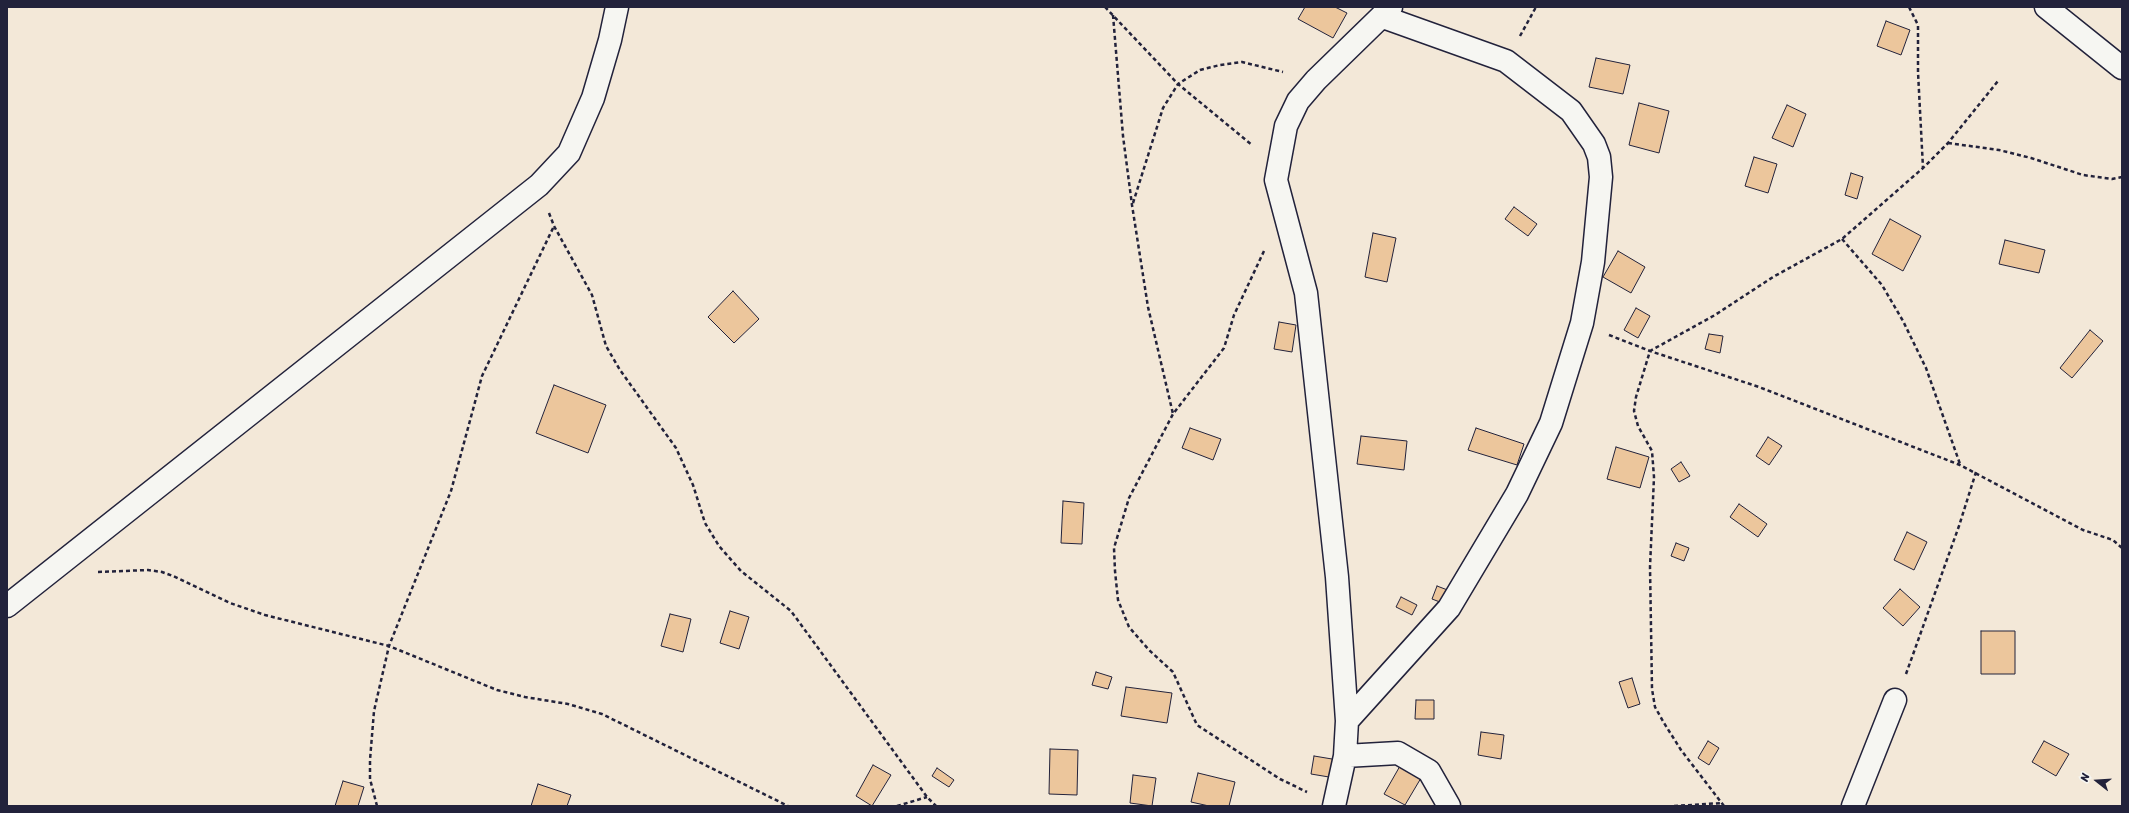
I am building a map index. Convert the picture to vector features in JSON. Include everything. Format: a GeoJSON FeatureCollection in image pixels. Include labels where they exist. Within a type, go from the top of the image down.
{"type":"FeatureCollection","features":[{"type":"Feature","properties":{"kind":"street"},"geometry":{"type":"LineString","coordinates":[[7,606],[539,185],[569,153],[590,105],[610,40],[617,7]]}},
{"type":"Feature","properties":{"kind":"street"},"geometry":{"type":"LineString","coordinates":[[2046,7],[2122,68]]}},
{"type":"Feature","properties":{"kind":"street"},"geometry":{"type":"LineString","coordinates":[[1334,806],[1346,756],[1347,720],[1337,577],[1306,293],[1276,180],[1286,126],[1298,101],[1316,80],[1387,12],[1506,61],[1571,111],[1587,131],[1599,157],[1601,177],[1593,262],[1582,323],[1551,423],[1509,507],[1449,608],[1347,720]]}},
{"type":"Feature","properties":{"kind":"street"},"geometry":{"type":"LineString","coordinates":[[1853,806],[1895,700]]}},
{"type":"Feature","properties":{"kind":"street"},"geometry":{"type":"LineString","coordinates":[[1346,756],[1398,754],[1429,771],[1449,806]]}},
{"type":"Feature","properties":{"kind":"path"},"geometry":{"type":"LineString","coordinates":[[1105,7],[1178,84],[1252,146],[1276,180]]}},
{"type":"Feature","properties":{"kind":"path"},"geometry":{"type":"LineString","coordinates":[[1909,7],[1918,24],[1918,72],[1923,168]]}},
{"type":"Feature","properties":{"kind":"path"},"geometry":{"type":"LineString","coordinates":[[1113,15],[1123,136],[1132,205],[1148,307],[1173,414]]}},
{"type":"Feature","properties":{"kind":"path"},"geometry":{"type":"LineString","coordinates":[[1132,205],[1163,108],[1178,84],[1200,70],[1242,62],[1316,80]]}},
{"type":"Feature","properties":{"kind":"path"},"geometry":{"type":"LineString","coordinates":[[1724,806],[1681,750],[1664,723],[1655,707],[1652,689],[1650,567],[1654,477],[1652,451],[1638,426],[1634,411],[1636,397],[1650,351],[1715,315],[1773,277],[1842,239],[1923,168],[1948,143],[1998,81]]}},
{"type":"Feature","properties":{"kind":"path"},"geometry":{"type":"LineString","coordinates":[[1948,143],[2031,158],[2083,175],[2112,179],[2122,178]]}},
{"type":"Feature","properties":{"kind":"path"},"geometry":{"type":"LineString","coordinates":[[539,185],[554,226],[592,295],[606,346],[620,370],[676,448],[693,485],[705,523],[719,546],[741,571],[791,611],[927,797],[936,806]]}},
{"type":"Feature","properties":{"kind":"path"},"geometry":{"type":"LineString","coordinates":[[1284,214],[1255,269],[1234,315],[1224,348],[1173,414],[1129,498],[1114,548],[1118,600],[1129,627],[1149,650],[1173,672],[1197,725],[1280,779],[1313,795]]}},
{"type":"Feature","properties":{"kind":"path"},"geometry":{"type":"LineString","coordinates":[[377,806],[370,779],[370,760],[374,711],[389,646],[452,491],[482,376],[554,226]]}},
{"type":"Feature","properties":{"kind":"path"},"geometry":{"type":"LineString","coordinates":[[1842,239],[1882,285],[1903,321],[1926,368],[1960,465]]}},
{"type":"Feature","properties":{"kind":"path"},"geometry":{"type":"LineString","coordinates":[[1582,323],[1650,351],[1758,387],[1960,465],[1976,472],[2083,530],[2113,540],[2122,548]]}},
{"type":"Feature","properties":{"kind":"path"},"geometry":{"type":"LineString","coordinates":[[1895,700],[1924,626],[1976,472]]}},
{"type":"Feature","properties":{"kind":"path"},"geometry":{"type":"LineString","coordinates":[[92,573],[148,570],[162,572],[230,603],[265,615],[389,646],[497,690],[525,697],[568,704],[602,714],[788,806]]}},
{"type":"Feature","properties":{"kind":"path"},"geometry":{"type":"LineString","coordinates":[[898,806],[927,797]]}},
{"type":"Feature","properties":{"kind":"path"},"geometry":{"type":"LineString","coordinates":[[1674,806],[1722,802]]}},
{"type":"Feature","properties":{"kind":"building"},"geometry":{"type":"Polygon","coordinates":[[[1305,7],[1335,7],[1347,13],[1333,38],[1298,19],[1305,7]]]}},
{"type":"Feature","properties":{"kind":"building"},"geometry":{"type":"Polygon","coordinates":[[[1886,21],[1910,30],[1901,55],[1877,46],[1886,21]]]}},
{"type":"Feature","properties":{"kind":"building"},"geometry":{"type":"Polygon","coordinates":[[[1596,58],[1630,65],[1623,94],[1589,87],[1596,58]]]}},
{"type":"Feature","properties":{"kind":"building"},"geometry":{"type":"Polygon","coordinates":[[[1639,103],[1669,111],[1659,153],[1629,145],[1639,103]]]}},
{"type":"Feature","properties":{"kind":"building"},"geometry":{"type":"Polygon","coordinates":[[[1787,105],[1806,114],[1793,147],[1772,138],[1787,105]]]}},
{"type":"Feature","properties":{"kind":"building"},"geometry":{"type":"Polygon","coordinates":[[[1754,157],[1777,164],[1768,193],[1745,186],[1754,157]]]}},
{"type":"Feature","properties":{"kind":"building"},"geometry":{"type":"Polygon","coordinates":[[[1851,173],[1863,177],[1857,199],[1845,195],[1851,173]]]}},
{"type":"Feature","properties":{"kind":"building"},"geometry":{"type":"Polygon","coordinates":[[[1514,207],[1537,224],[1528,236],[1505,219],[1514,207]]]}},
{"type":"Feature","properties":{"kind":"building"},"geometry":{"type":"Polygon","coordinates":[[[1890,219],[1921,236],[1903,271],[1872,254],[1890,219]]]}},
{"type":"Feature","properties":{"kind":"building"},"geometry":{"type":"Polygon","coordinates":[[[1373,233],[1396,238],[1387,282],[1365,277],[1373,233]]]}},
{"type":"Feature","properties":{"kind":"building"},"geometry":{"type":"Polygon","coordinates":[[[2005,240],[2045,250],[2039,273],[1999,264],[2005,240]]]}},
{"type":"Feature","properties":{"kind":"building"},"geometry":{"type":"Polygon","coordinates":[[[1618,251],[1645,267],[1631,293],[1603,277],[1618,251]]]}},
{"type":"Feature","properties":{"kind":"building"},"geometry":{"type":"Polygon","coordinates":[[[733,291],[759,319],[734,343],[708,317],[733,291]]]}},
{"type":"Feature","properties":{"kind":"building"},"geometry":{"type":"Polygon","coordinates":[[[1636,308],[1650,316],[1638,338],[1624,330],[1636,308]]]}},
{"type":"Feature","properties":{"kind":"building"},"geometry":{"type":"Polygon","coordinates":[[[1279,322],[1296,325],[1292,352],[1274,349],[1279,322]]]}},
{"type":"Feature","properties":{"kind":"building"},"geometry":{"type":"Polygon","coordinates":[[[2090,330],[2103,341],[2072,378],[2060,368],[2090,330]]]}},
{"type":"Feature","properties":{"kind":"building"},"geometry":{"type":"Polygon","coordinates":[[[1709,334],[1723,336],[1720,353],[1705,349],[1709,334]]]}},
{"type":"Feature","properties":{"kind":"building"},"geometry":{"type":"Polygon","coordinates":[[[554,385],[606,405],[588,453],[536,433],[554,385]]]}},
{"type":"Feature","properties":{"kind":"building"},"geometry":{"type":"Polygon","coordinates":[[[1190,428],[1221,439],[1213,460],[1182,448],[1190,428]]]}},
{"type":"Feature","properties":{"kind":"building"},"geometry":{"type":"Polygon","coordinates":[[[1476,428],[1524,444],[1517,465],[1468,450],[1476,428]]]}},
{"type":"Feature","properties":{"kind":"building"},"geometry":{"type":"Polygon","coordinates":[[[1361,436],[1407,441],[1404,470],[1357,464],[1361,436]]]}},
{"type":"Feature","properties":{"kind":"building"},"geometry":{"type":"Polygon","coordinates":[[[1768,437],[1782,446],[1769,465],[1756,456],[1768,437]]]}},
{"type":"Feature","properties":{"kind":"building"},"geometry":{"type":"Polygon","coordinates":[[[1616,447],[1649,457],[1640,488],[1607,479],[1616,447]]]}},
{"type":"Feature","properties":{"kind":"building"},"geometry":{"type":"Polygon","coordinates":[[[1681,462],[1690,476],[1679,482],[1671,469],[1681,462]]]}},
{"type":"Feature","properties":{"kind":"building"},"geometry":{"type":"Polygon","coordinates":[[[1063,501],[1084,503],[1082,544],[1061,543],[1063,501]]]}},
{"type":"Feature","properties":{"kind":"building"},"geometry":{"type":"Polygon","coordinates":[[[1739,504],[1767,524],[1758,537],[1730,517],[1739,504]]]}},
{"type":"Feature","properties":{"kind":"building"},"geometry":{"type":"Polygon","coordinates":[[[1907,532],[1927,542],[1914,570],[1894,560],[1907,532]]]}},
{"type":"Feature","properties":{"kind":"building"},"geometry":{"type":"Polygon","coordinates":[[[1676,543],[1689,548],[1684,561],[1671,556],[1676,543]]]}},
{"type":"Feature","properties":{"kind":"building"},"geometry":{"type":"Polygon","coordinates":[[[1437,586],[1466,597],[1461,610],[1432,599],[1437,586]]]}},
{"type":"Feature","properties":{"kind":"building"},"geometry":{"type":"Polygon","coordinates":[[[1900,589],[1920,607],[1903,626],[1883,608],[1900,589]]]}},
{"type":"Feature","properties":{"kind":"building"},"geometry":{"type":"Polygon","coordinates":[[[1401,597],[1417,605],[1412,615],[1396,607],[1401,597]]]}},
{"type":"Feature","properties":{"kind":"building"},"geometry":{"type":"Polygon","coordinates":[[[730,611],[749,617],[739,649],[720,643],[730,611]]]}},
{"type":"Feature","properties":{"kind":"building"},"geometry":{"type":"Polygon","coordinates":[[[670,614],[691,619],[683,652],[661,646],[670,614]]]}},
{"type":"Feature","properties":{"kind":"building"},"geometry":{"type":"Polygon","coordinates":[[[1981,631],[2015,631],[2015,674],[1981,674],[1981,631]]]}},
{"type":"Feature","properties":{"kind":"building"},"geometry":{"type":"Polygon","coordinates":[[[1096,672],[1112,677],[1108,689],[1092,685],[1096,672]]]}},
{"type":"Feature","properties":{"kind":"building"},"geometry":{"type":"Polygon","coordinates":[[[1632,678],[1640,704],[1628,708],[1619,682],[1632,678]]]}},
{"type":"Feature","properties":{"kind":"building"},"geometry":{"type":"Polygon","coordinates":[[[1126,687],[1172,693],[1167,723],[1121,716],[1126,687]]]}},
{"type":"Feature","properties":{"kind":"building"},"geometry":{"type":"Polygon","coordinates":[[[1416,700],[1434,700],[1434,719],[1415,719],[1416,700]]]}},
{"type":"Feature","properties":{"kind":"building"},"geometry":{"type":"Polygon","coordinates":[[[1481,732],[1504,735],[1501,759],[1478,755],[1481,732]]]}},
{"type":"Feature","properties":{"kind":"building"},"geometry":{"type":"Polygon","coordinates":[[[1708,741],[1719,748],[1709,765],[1698,758],[1708,741]]]}},
{"type":"Feature","properties":{"kind":"building"},"geometry":{"type":"Polygon","coordinates":[[[2044,741],[2069,754],[2056,776],[2032,762],[2044,741]]]}},
{"type":"Feature","properties":{"kind":"building"},"geometry":{"type":"Polygon","coordinates":[[[1050,749],[1078,750],[1077,795],[1049,794],[1050,749]]]}},
{"type":"Feature","properties":{"kind":"building"},"geometry":{"type":"Polygon","coordinates":[[[1314,756],[1338,760],[1335,778],[1311,774],[1314,756]]]}},
{"type":"Feature","properties":{"kind":"building"},"geometry":{"type":"Polygon","coordinates":[[[873,765],[891,775],[872,806],[856,796],[873,765]]]}},
{"type":"Feature","properties":{"kind":"building"},"geometry":{"type":"Polygon","coordinates":[[[1400,766],[1421,778],[1405,805],[1384,794],[1400,766]]]}},
{"type":"Feature","properties":{"kind":"building"},"geometry":{"type":"Polygon","coordinates":[[[937,768],[954,780],[949,787],[932,776],[937,768]]]}},
{"type":"Feature","properties":{"kind":"building"},"geometry":{"type":"Polygon","coordinates":[[[1198,773],[1235,782],[1229,806],[1209,806],[1191,802],[1198,773]]]}},
{"type":"Feature","properties":{"kind":"building"},"geometry":{"type":"Polygon","coordinates":[[[1133,775],[1156,778],[1152,806],[1130,803],[1133,775]]]}},
{"type":"Feature","properties":{"kind":"building"},"geometry":{"type":"Polygon","coordinates":[[[343,781],[364,787],[358,806],[335,806],[343,781]]]}},
{"type":"Feature","properties":{"kind":"building"},"geometry":{"type":"Polygon","coordinates":[[[538,784],[571,795],[567,806],[531,806],[538,784]]]}}]}
